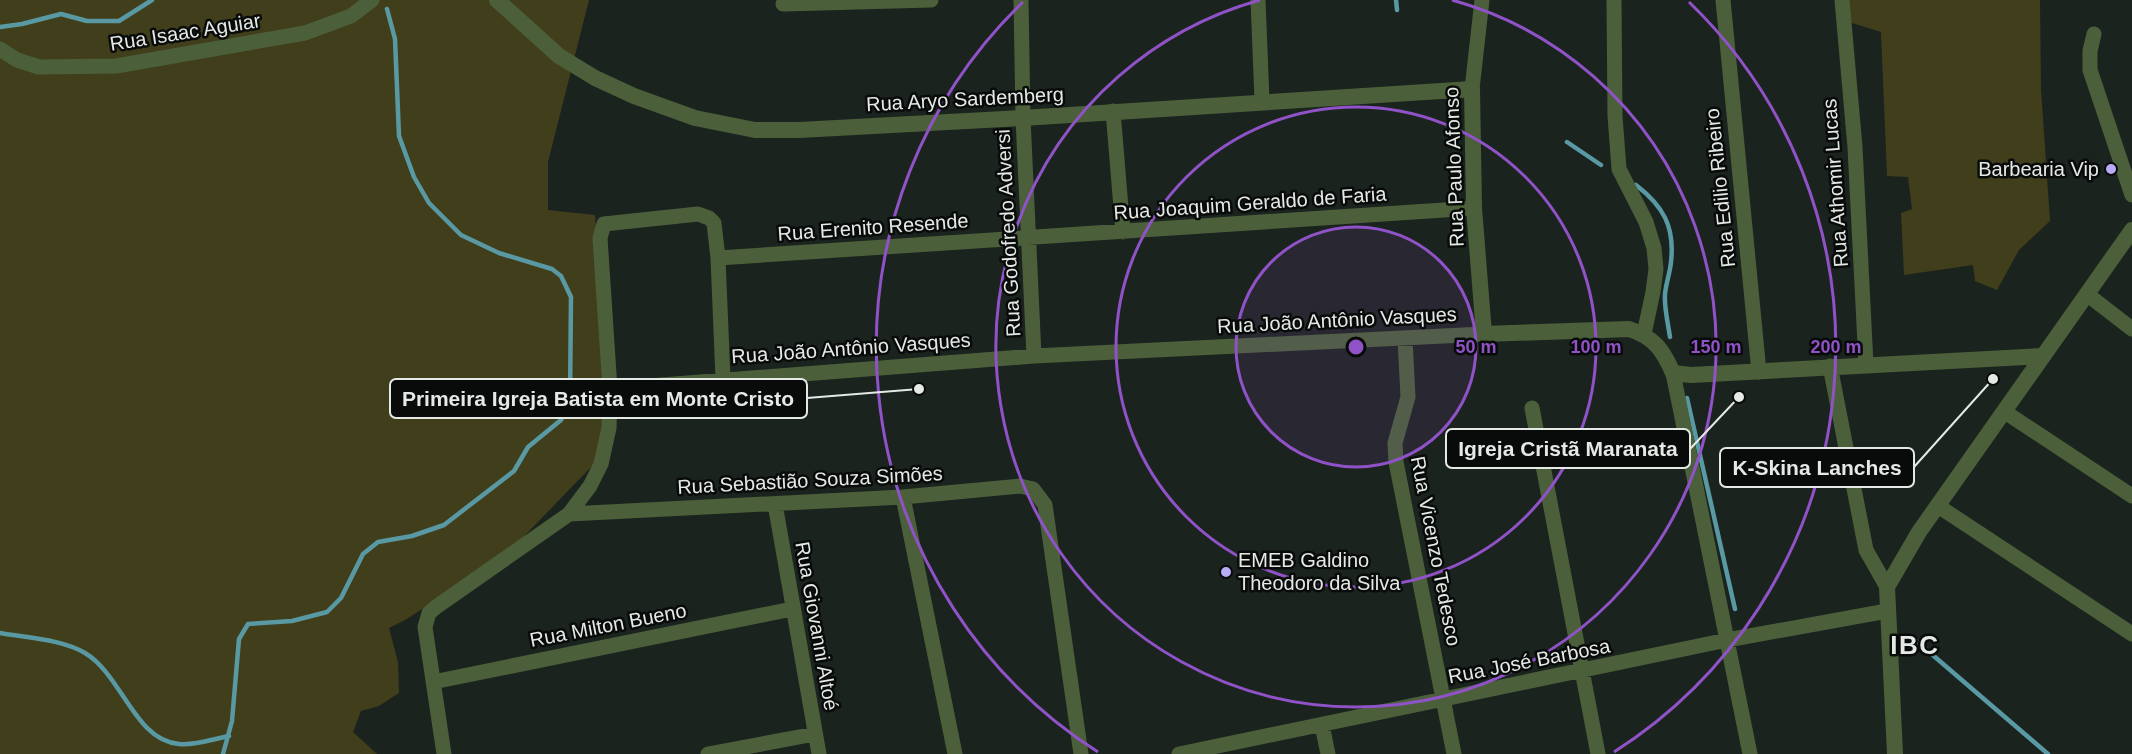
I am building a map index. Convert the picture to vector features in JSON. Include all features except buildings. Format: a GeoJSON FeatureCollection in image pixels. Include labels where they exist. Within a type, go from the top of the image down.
{"type":"FeatureCollection","features":[{"type":"Feature","properties":{"kind":"street","name":"Rua Isaac Aguiar"},"geometry":{"type":"LineString","coordinates":[[0,49],[17,60],[39,67],[116,66],[304,33],[351,16],[372,0]]}},
{"type":"Feature","properties":{"kind":"street","name":"Rua Aryo Sardemberg"},"geometry":{"type":"LineString","coordinates":[[497,0],[559,56],[595,78],[634,96],[726,125],[755,130],[799,130],[1023,118],[1262,100],[1472,89]]}},
{"type":"Feature","properties":{"kind":"street"},"geometry":{"type":"LineString","coordinates":[[783,4],[931,0]]}},
{"type":"Feature","properties":{"kind":"street","name":"Rua Godofredo Adversi"},"geometry":{"type":"LineString","coordinates":[[1021,0],[1023,118],[1034,356]]}},
{"type":"Feature","properties":{"kind":"street"},"geometry":{"type":"LineString","coordinates":[[1258,0],[1262,100]]}},
{"type":"Feature","properties":{"kind":"street","name":"Rua Paulo Afonso"},"geometry":{"type":"LineString","coordinates":[[1482,0],[1472,89],[1474,208],[1484,334]]}},
{"type":"Feature","properties":{"kind":"street"},"geometry":{"type":"LineString","coordinates":[[1614,0],[1615,116],[1619,169],[1646,222],[1654,248],[1656,269],[1644,334],[1662,349],[1673,373],[1750,754]]}},
{"type":"Feature","properties":{"kind":"street","name":"Rua Edilio Ribeiro"},"geometry":{"type":"LineString","coordinates":[[1723,0],[1759,372]]}},
{"type":"Feature","properties":{"kind":"street","name":"Rua Athomir Lucas"},"geometry":{"type":"LineString","coordinates":[[1842,0],[1855,147],[1866,364]]}},
{"type":"Feature","properties":{"kind":"street"},"geometry":{"type":"LineString","coordinates":[[2094,34],[2090,51],[2090,70],[2132,195]]}},
{"type":"Feature","properties":{"kind":"street"},"geometry":{"type":"LineString","coordinates":[[1113,111],[1123,232]]}},
{"type":"Feature","properties":{"kind":"street","name":"Rua Joaquim Geraldo de Faria"},"geometry":{"type":"LineString","coordinates":[[1030,238],[1474,208]]}},
{"type":"Feature","properties":{"kind":"street"},"geometry":{"type":"LineString","coordinates":[[444,754],[424,627],[426,619],[436,607],[569,514],[590,486],[601,464],[609,428],[610,389],[600,238],[604,224],[698,214],[709,218],[714,223],[718,258],[723,379]]}},
{"type":"Feature","properties":{"kind":"street"},"geometry":{"type":"LineString","coordinates":[[1895,754],[1887,587],[1899,563],[1938,506],[2132,230]]}},
{"type":"Feature","properties":{"kind":"street","name":"Rua Erenito Resende"},"geometry":{"type":"LineString","coordinates":[[718,258],[1030,238]]}},
{"type":"Feature","properties":{"kind":"street"},"geometry":{"type":"LineString","coordinates":[[2088,295],[2132,329]]}},
{"type":"Feature","properties":{"kind":"street","name":"Rua João Antônio Vasques"},"geometry":{"type":"LineString","coordinates":[[610,389],[1034,356],[1614,328],[1644,334]]}},
{"type":"Feature","properties":{"kind":"street","name":"Rua Vicenzo Tedesco"},"geometry":{"type":"LineString","coordinates":[[1405,339],[1408,397],[1395,443],[1396,462],[1454,754]]}},
{"type":"Feature","properties":{"kind":"street"},"geometry":{"type":"LineString","coordinates":[[1673,373],[1718,376],[1830,366],[2043,356]]}},
{"type":"Feature","properties":{"kind":"street"},"geometry":{"type":"LineString","coordinates":[[1830,366],[1866,550],[1887,587]]}},
{"type":"Feature","properties":{"kind":"street"},"geometry":{"type":"LineString","coordinates":[[1532,408],[1599,754]]}},
{"type":"Feature","properties":{"kind":"street"},"geometry":{"type":"LineString","coordinates":[[2005,412],[2132,496]]}},
{"type":"Feature","properties":{"kind":"street","name":"Rua Sebastião Souza Simões"},"geometry":{"type":"LineString","coordinates":[[569,514],[903,497],[1020,486],[1033,489],[1045,505],[1081,754]]}},
{"type":"Feature","properties":{"kind":"street"},"geometry":{"type":"LineString","coordinates":[[903,497],[955,754]]}},
{"type":"Feature","properties":{"kind":"street","name":"Rua Giovanni Altoé"},"geometry":{"type":"LineString","coordinates":[[775,504],[819,754]]}},
{"type":"Feature","properties":{"kind":"street"},"geometry":{"type":"LineString","coordinates":[[1938,506],[2132,634]]}},
{"type":"Feature","properties":{"kind":"street","name":"Rua Milton Bueno"},"geometry":{"type":"LineString","coordinates":[[433,682],[792,609]]}},
{"type":"Feature","properties":{"kind":"street","name":"Rua José Barbosa"},"geometry":{"type":"LineString","coordinates":[[1179,754],[1199,752],[1727,640],[1887,610]]}},
{"type":"Feature","properties":{"kind":"street"},"geometry":{"type":"LineString","coordinates":[[1322,725],[1328,754]]}},
{"type":"Feature","properties":{"kind":"street"},"geometry":{"type":"LineString","coordinates":[[708,754],[815,734]]}},
{"type":"Feature","properties":{"kind":"shaded area"},"geometry":{"type":"Polygon","coordinates":[[[0,0],[589,0],[548,162],[548,210],[595,215],[607,372],[606,410],[595,463],[505,556],[389,628],[398,662],[399,693],[379,706],[361,711],[353,732],[377,754],[0,754],[0,0]]]}},
{"type":"Feature","properties":{"kind":"shaded area"},"geometry":{"type":"Polygon","coordinates":[[[1847,0],[2040,0],[2041,89],[2050,221],[2019,250],[1997,290],[1975,281],[1973,265],[1904,275],[1901,213],[1912,209],[1908,177],[1887,176],[1881,32],[1849,22],[1847,0]]]}},
{"type":"Feature","properties":{"kind":"waterway"},"geometry":{"type":"LineString","coordinates":[[0,27],[61,14],[87,21],[119,21],[152,0]]}},
{"type":"Feature","properties":{"kind":"waterway"},"geometry":{"type":"LineString","coordinates":[[1396,0],[1397,10]]}},
{"type":"Feature","properties":{"kind":"waterway"},"geometry":{"type":"LineString","coordinates":[[223,754],[232,721],[239,639],[248,624],[292,621],[327,612],[341,598],[363,554],[378,542],[412,536],[444,525],[514,471],[528,447],[561,420],[570,399],[571,297],[561,276],[552,269],[499,253],[461,235],[429,203],[414,177],[399,136],[395,39],[387,9]]}},
{"type":"Feature","properties":{"kind":"waterway"},"geometry":{"type":"LineString","coordinates":[[1567,142],[1601,165]]}},
{"type":"Feature","properties":{"kind":"waterway"},"geometry":{"type":"LineString","coordinates":[[1636,185],[1660,209],[1669,227],[1672,249],[1665,299],[1670,337]]}},
{"type":"Feature","properties":{"kind":"waterway"},"geometry":{"type":"LineString","coordinates":[[1687,398],[1735,609]]}},
{"type":"Feature","properties":{"kind":"waterway"},"geometry":{"type":"LineString","coordinates":[[0,633],[55,642],[85,653],[109,676],[140,720],[151,732],[164,740],[191,744],[229,736]]}},
{"type":"Feature","properties":{"kind":"waterway"},"geometry":{"type":"LineString","coordinates":[[1914,639],[2048,754]]}},
{"type":"Feature","properties":{"kind":"place","name":"Barbearia Vip"},"geometry":{"type":"Point","coordinates":[2111,169]}},
{"type":"Feature","properties":{"kind":"place","name":"K-Skina Lanches"},"geometry":{"type":"Point","coordinates":[1993,379]}},
{"type":"Feature","properties":{"kind":"place","name":"Primeira Igreja Batista em Monte Cristo"},"geometry":{"type":"Point","coordinates":[919,389]}},
{"type":"Feature","properties":{"kind":"place","name":"Igreja Cristã Maranata"},"geometry":{"type":"Point","coordinates":[1739,397]}},
{"type":"Feature","properties":{"kind":"place","name":"EMEB Galdino Theodoro da Silva"},"geometry":{"type":"Point","coordinates":[1226,572]}},
{"type":"Feature","properties":{"kind":"district","name":"IBC"},"geometry":{"type":"Point","coordinates":[1915,645]}}]}
